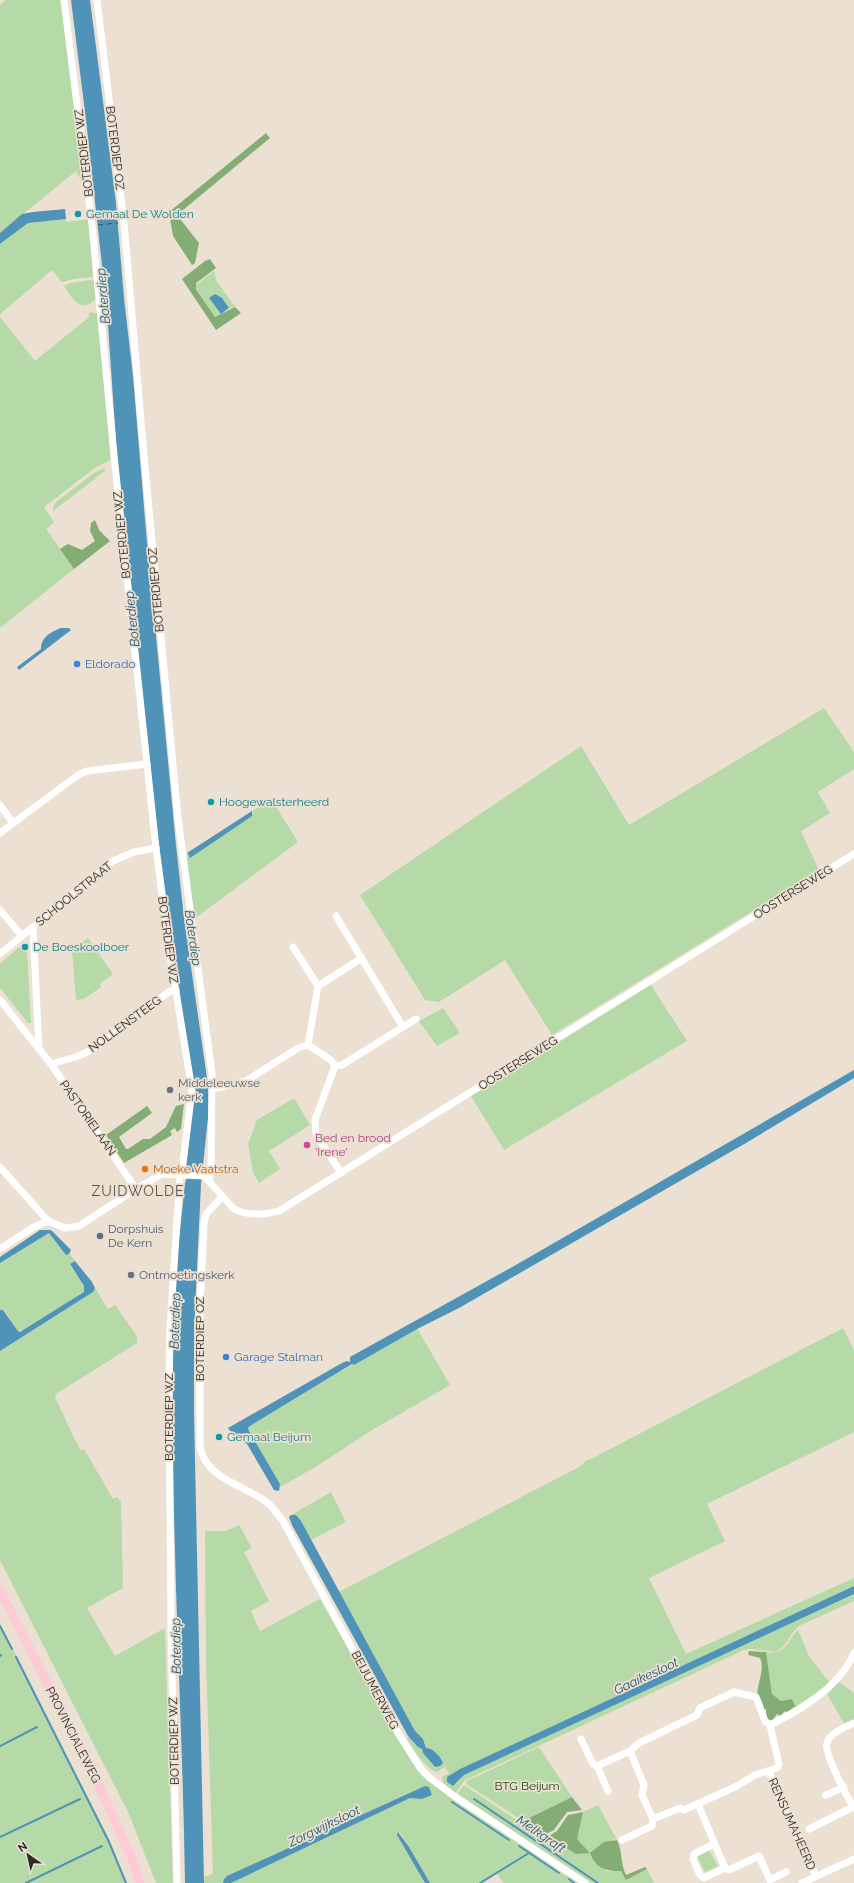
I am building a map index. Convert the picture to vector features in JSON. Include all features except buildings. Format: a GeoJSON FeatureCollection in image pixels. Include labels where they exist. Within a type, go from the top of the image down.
{"type":"FeatureCollection","features":[{"type":"Feature","properties":{"kind":"main road","name":"PROVINCIALEWEG"},"geometry":{"type":"LineString","coordinates":[[0,1590],[94,1775],[133,1861],[140,1883]]}},
{"type":"Feature","properties":{"kind":"street","name":"BOTERDIEP WZ"},"geometry":{"type":"LineString","coordinates":[[64,0],[91,217],[146,764],[176,990],[192,1090],[182,1175],[170,1328],[169,1394],[171,1627],[177,1883]]}},
{"type":"Feature","properties":{"kind":"street","name":"BOTERDIEP OZ"},"geometry":{"type":"LineString","coordinates":[[97,0],[124,222],[144,464],[178,818],[213,1089],[211,1171],[207,1178]]}},
{"type":"Feature","properties":{"kind":"street"},"geometry":{"type":"LineString","coordinates":[[0,832],[78,775],[87,771],[146,764]]}},
{"type":"Feature","properties":{"kind":"street"},"geometry":{"type":"LineString","coordinates":[[0,805],[13,823]]}},
{"type":"Feature","properties":{"kind":"street","name":"SCHOOLSTRAAT"},"geometry":{"type":"LineString","coordinates":[[0,954],[113,861],[134,852],[156,848]]}},
{"type":"Feature","properties":{"kind":"street","name":"OOSTERSEWEG"},"geometry":{"type":"LineString","coordinates":[[207,1178],[222,1197],[234,1209],[240,1212],[267,1214],[279,1211],[854,854]]}},
{"type":"Feature","properties":{"kind":"street"},"geometry":{"type":"LineString","coordinates":[[0,910],[22,936]]}},
{"type":"Feature","properties":{"kind":"street"},"geometry":{"type":"LineString","coordinates":[[336,916],[403,1027]]}},
{"type":"Feature","properties":{"kind":"street"},"geometry":{"type":"LineString","coordinates":[[33,927],[39,1049]]}},
{"type":"Feature","properties":{"kind":"street"},"geometry":{"type":"LineString","coordinates":[[293,947],[318,986],[308,1045]]}},
{"type":"Feature","properties":{"kind":"street"},"geometry":{"type":"LineString","coordinates":[[318,986],[362,958]]}},
{"type":"Feature","properties":{"kind":"street","name":"NOLLENSTEEG"},"geometry":{"type":"LineString","coordinates":[[51,1064],[79,1056],[93,1049],[140,1013],[170,992],[176,990]]}},
{"type":"Feature","properties":{"kind":"street","name":"PASTORIELAAN"},"geometry":{"type":"LineString","coordinates":[[0,1000],[51,1064],[136,1188]]}},
{"type":"Feature","properties":{"kind":"street"},"geometry":{"type":"LineString","coordinates":[[335,1066],[342,1065],[416,1019]]}},
{"type":"Feature","properties":{"kind":"street"},"geometry":{"type":"LineString","coordinates":[[213,1089],[246,1081],[298,1048],[308,1045],[331,1060],[335,1066]]}},
{"type":"Feature","properties":{"kind":"street"},"geometry":{"type":"LineString","coordinates":[[335,1066],[315,1120],[315,1127],[316,1134],[341,1173]]}},
{"type":"Feature","properties":{"kind":"street"},"geometry":{"type":"LineString","coordinates":[[0,1167],[48,1222],[64,1228],[79,1226],[136,1188],[162,1174],[207,1178]]}},
{"type":"Feature","properties":{"kind":"street","name":"BOTERDIEP OZ"},"geometry":{"type":"LineString","coordinates":[[205,1463],[200,1447],[200,1306],[204,1222],[206,1214],[222,1197]]}},
{"type":"Feature","properties":{"kind":"street"},"geometry":{"type":"LineString","coordinates":[[0,1249],[34,1227],[48,1222]]}},
{"type":"Feature","properties":{"kind":"street","name":"BEIJUMERWEG"},"geometry":{"type":"LineString","coordinates":[[205,1463],[217,1474],[269,1504],[283,1521],[398,1733],[421,1769],[450,1793],[585,1883]]}},
{"type":"Feature","properties":{"kind":"street"},"geometry":{"type":"LineString","coordinates":[[770,1725],[819,1697],[851,1661],[854,1653]]}},
{"type":"Feature","properties":{"kind":"street","name":"RENSUMAHEERD"},"geometry":{"type":"LineString","coordinates":[[597,1766],[630,1751],[639,1743],[697,1715],[700,1708],[734,1692],[756,1697],[765,1721],[770,1725],[779,1764],[777,1768],[755,1775],[737,1786],[684,1810],[680,1808],[653,1819],[652,1826],[622,1840]]}},
{"type":"Feature","properties":{"kind":"street"},"geometry":{"type":"LineString","coordinates":[[809,1829],[854,1807],[837,1775],[826,1747],[827,1741],[840,1730],[854,1723]]}},
{"type":"Feature","properties":{"kind":"street"},"geometry":{"type":"LineString","coordinates":[[581,1739],[593,1764],[597,1766],[608,1791]]}},
{"type":"Feature","properties":{"kind":"street"},"geometry":{"type":"LineString","coordinates":[[630,1751],[644,1786],[642,1795],[653,1819]]}},
{"type":"Feature","properties":{"kind":"street","name":"RENSUMAHEERD"},"geometry":{"type":"LineString","coordinates":[[769,1771],[779,1797],[816,1876]]}},
{"type":"Feature","properties":{"kind":"street"},"geometry":{"type":"LineString","coordinates":[[826,1795],[844,1787]]}},
{"type":"Feature","properties":{"kind":"street"},"geometry":{"type":"LineString","coordinates":[[698,1804],[725,1868]]}},
{"type":"Feature","properties":{"kind":"street"},"geometry":{"type":"LineString","coordinates":[[714,1844],[694,1854],[693,1859],[700,1875],[704,1878],[725,1868],[729,1870],[759,1856],[770,1880],[786,1872]]}},
{"type":"Feature","properties":{"kind":"street"},"geometry":{"type":"LineString","coordinates":[[802,1883],[854,1859]]}},
{"type":"Feature","properties":{"kind":"green space"},"geometry":{"type":"Polygon","coordinates":[[[6,0],[62,0],[84,185],[76,171],[0,233],[0,5],[6,0]]]}},
{"type":"Feature","properties":{"kind":"green space"},"geometry":{"type":"Polygon","coordinates":[[[266,133],[270,138],[177,215],[199,243],[195,263],[192,265],[173,236],[169,212],[266,133]]]}},
{"type":"Feature","properties":{"kind":"green space"},"geometry":{"type":"Polygon","coordinates":[[[66,219],[66,222],[89,219],[93,277],[62,282],[52,270],[0,314],[0,244],[28,223],[66,219]]]}},
{"type":"Feature","properties":{"kind":"green space"},"geometry":{"type":"Polygon","coordinates":[[[210,259],[216,268],[196,283],[196,289],[215,317],[235,307],[241,313],[216,330],[182,279],[205,261],[210,259]]]}},
{"type":"Feature","properties":{"kind":"green space"},"geometry":{"type":"Polygon","coordinates":[[[214,271],[216,280],[235,307],[229,308],[222,298],[209,298],[221,314],[215,317],[195,286],[214,271]]]}},
{"type":"Feature","properties":{"kind":"green space"},"geometry":{"type":"Polygon","coordinates":[[[91,280],[94,281],[96,299],[85,305],[77,303],[70,296],[64,286],[70,283],[91,280]]]}},
{"type":"Feature","properties":{"kind":"green space"},"geometry":{"type":"Polygon","coordinates":[[[92,312],[98,314],[111,460],[96,467],[44,507],[54,522],[46,529],[74,569],[0,628],[0,317],[35,361],[89,317],[89,313],[92,312]]]}},
{"type":"Feature","properties":{"kind":"green space"},"geometry":{"type":"Polygon","coordinates":[[[105,468],[105,471],[53,511],[53,507],[56,502],[94,473],[105,468]]]}},
{"type":"Feature","properties":{"kind":"green space"},"geometry":{"type":"Polygon","coordinates":[[[95,520],[99,530],[110,541],[74,569],[60,549],[68,544],[82,550],[95,541],[90,531],[91,523],[95,520]]]}},
{"type":"Feature","properties":{"kind":"green space"},"geometry":{"type":"Polygon","coordinates":[[[824,708],[854,752],[854,769],[818,792],[830,813],[801,831],[819,870],[552,1035],[505,960],[439,1002],[425,1000],[360,895],[581,746],[629,825],[824,708]]]}},
{"type":"Feature","properties":{"kind":"green space"},"geometry":{"type":"Polygon","coordinates":[[[272,800],[298,842],[194,919],[185,857],[187,855],[188,857],[253,813],[252,811],[272,800]]]}},
{"type":"Feature","properties":{"kind":"green space"},"geometry":{"type":"Polygon","coordinates":[[[88,938],[113,974],[100,984],[101,987],[84,999],[76,1000],[72,951],[88,938]]]}},
{"type":"Feature","properties":{"kind":"green space"},"geometry":{"type":"Polygon","coordinates":[[[19,947],[27,950],[31,1023],[28,1023],[0,988],[0,964],[19,947]]]}},
{"type":"Feature","properties":{"kind":"green space"},"geometry":{"type":"Polygon","coordinates":[[[651,985],[687,1041],[504,1150],[471,1096],[651,985]]]}},
{"type":"Feature","properties":{"kind":"green space"},"geometry":{"type":"Polygon","coordinates":[[[443,1008],[460,1033],[437,1046],[419,1021],[443,1008]]]}},
{"type":"Feature","properties":{"kind":"green space"},"geometry":{"type":"Polygon","coordinates":[[[294,1098],[310,1125],[269,1151],[280,1169],[259,1183],[253,1172],[248,1144],[257,1120],[294,1098]]]}},
{"type":"Feature","properties":{"kind":"green space"},"geometry":{"type":"Polygon","coordinates":[[[184,1104],[181,1129],[177,1132],[175,1128],[170,1131],[172,1135],[124,1163],[106,1135],[147,1106],[152,1113],[119,1137],[126,1149],[128,1149],[143,1139],[150,1139],[166,1127],[176,1106],[184,1104]]]}},
{"type":"Feature","properties":{"kind":"green space"},"geometry":{"type":"Polygon","coordinates":[[[49,1233],[66,1255],[70,1254],[75,1261],[70,1265],[84,1286],[84,1292],[26,1329],[18,1331],[4,1310],[0,1310],[0,1263],[49,1233]]]}},
{"type":"Feature","properties":{"kind":"green space"},"geometry":{"type":"Polygon","coordinates":[[[95,1288],[108,1309],[115,1305],[137,1336],[137,1343],[56,1394],[55,1398],[81,1451],[84,1449],[113,1499],[117,1497],[121,1502],[123,1588],[87,1608],[115,1656],[165,1628],[173,1883],[156,1883],[129,1814],[0,1560],[0,1351],[93,1292],[95,1288]]]}},
{"type":"Feature","properties":{"kind":"green space"},"geometry":{"type":"Polygon","coordinates":[[[417,1328],[450,1385],[372,1430],[317,1466],[280,1487],[280,1484],[248,1428],[353,1364],[354,1365],[417,1328]]]}},
{"type":"Feature","properties":{"kind":"green space"},"geometry":{"type":"Polygon","coordinates":[[[843,1328],[854,1350],[854,1432],[707,1504],[725,1541],[649,1578],[686,1654],[854,1578],[854,1586],[460,1769],[447,1777],[456,1784],[464,1775],[854,1594],[854,1601],[799,1626],[783,1646],[776,1652],[751,1649],[744,1650],[465,1780],[455,1793],[443,1783],[442,1777],[449,1773],[445,1767],[437,1772],[428,1767],[407,1739],[408,1736],[421,1748],[423,1752],[442,1760],[431,1749],[426,1748],[423,1739],[415,1731],[339,1592],[579,1467],[587,1460],[843,1328]]]}},
{"type":"Feature","properties":{"kind":"green space"},"geometry":{"type":"Polygon","coordinates":[[[331,1492],[346,1522],[311,1540],[297,1517],[291,1515],[331,1492]]]}},
{"type":"Feature","properties":{"kind":"green space"},"geometry":{"type":"Polygon","coordinates":[[[239,1525],[252,1548],[244,1552],[269,1601],[251,1611],[260,1631],[320,1599],[411,1760],[423,1777],[563,1874],[579,1883],[504,1883],[497,1874],[483,1883],[430,1883],[400,1832],[397,1835],[425,1883],[231,1883],[410,1798],[420,1799],[432,1794],[425,1786],[227,1876],[223,1883],[204,1883],[204,1877],[213,1874],[206,1659],[205,1531],[226,1531],[239,1525]]]}},
{"type":"Feature","properties":{"kind":"green space"},"geometry":{"type":"Polygon","coordinates":[[[0,1623],[110,1841],[126,1883],[0,1883],[0,1623]]]}},
{"type":"Feature","properties":{"kind":"green space"},"geometry":{"type":"Polygon","coordinates":[[[798,1630],[809,1656],[829,1684],[796,1708],[792,1699],[781,1701],[772,1694],[766,1652],[778,1652],[782,1650],[798,1630]]]}},
{"type":"Feature","properties":{"kind":"green space"},"geometry":{"type":"Polygon","coordinates":[[[749,1651],[766,1652],[772,1694],[781,1701],[792,1699],[796,1708],[794,1707],[787,1713],[785,1711],[780,1716],[777,1714],[772,1721],[766,1719],[766,1709],[764,1709],[761,1699],[758,1699],[757,1694],[762,1663],[760,1658],[748,1655],[749,1651]]]}},
{"type":"Feature","properties":{"kind":"green space"},"geometry":{"type":"Polygon","coordinates":[[[839,1682],[854,1693],[854,1720],[845,1725],[827,1694],[839,1682]]]}},
{"type":"Feature","properties":{"kind":"green space","name":"BTG Beijum"},"geometry":{"type":"Polygon","coordinates":[[[539,1747],[572,1797],[523,1821],[466,1784],[467,1781],[539,1747]]]}},
{"type":"Feature","properties":{"kind":"green space"},"geometry":{"type":"Polygon","coordinates":[[[464,1785],[544,1838],[549,1836],[553,1840],[590,1853],[576,1839],[583,1812],[598,1805],[617,1840],[613,1839],[606,1871],[621,1871],[626,1880],[647,1869],[654,1883],[592,1883],[459,1795],[458,1793],[464,1785]]]}},
{"type":"Feature","properties":{"kind":"green space"},"geometry":{"type":"Polygon","coordinates":[[[572,1797],[582,1810],[567,1812],[554,1830],[544,1835],[523,1821],[572,1797]]]}},
{"type":"Feature","properties":{"kind":"green space"},"geometry":{"type":"Polygon","coordinates":[[[583,1812],[577,1839],[590,1853],[576,1854],[549,1836],[557,1831],[568,1815],[583,1812]]]}},
{"type":"Feature","properties":{"kind":"green space"},"geometry":{"type":"Polygon","coordinates":[[[617,1840],[626,1875],[645,1867],[647,1869],[626,1880],[621,1871],[606,1870],[598,1866],[590,1853],[604,1842],[617,1840]]]}},
{"type":"Feature","properties":{"kind":"green space"},"geometry":{"type":"Polygon","coordinates":[[[709,1850],[718,1866],[705,1872],[697,1856],[709,1850]]]}},
{"type":"Feature","properties":{"kind":"water","name":"Boterdiep"},"geometry":{"type":"Polygon","coordinates":[[[71,0],[90,0],[116,203],[176,845],[184,918],[210,1099],[201,1184],[194,1333],[194,1412],[204,1883],[185,1883],[174,1509],[173,1359],[175,1284],[185,1183],[189,1172],[186,1167],[193,1105],[161,867],[118,470],[107,311],[71,0]]]}},
{"type":"Feature","properties":{"kind":"water"},"geometry":{"type":"Polygon","coordinates":[[[65,209],[66,219],[28,223],[0,244],[0,233],[22,214],[65,209]]]}},
{"type":"Feature","properties":{"kind":"water"},"geometry":{"type":"Polygon","coordinates":[[[215,294],[222,298],[229,308],[221,314],[209,298],[215,294]]]}},
{"type":"Feature","properties":{"kind":"water"},"geometry":{"type":"Polygon","coordinates":[[[61,628],[69,628],[71,630],[19,670],[17,667],[41,649],[41,645],[47,636],[61,628]]]}},
{"type":"Feature","properties":{"kind":"water"},"geometry":{"type":"Polygon","coordinates":[[[252,811],[252,816],[190,858],[187,853],[252,811]]]}},
{"type":"Feature","properties":{"kind":"water"},"geometry":{"type":"Polygon","coordinates":[[[854,1070],[854,1078],[746,1143],[459,1308],[417,1329],[354,1365],[352,1364],[250,1426],[248,1428],[249,1431],[280,1484],[279,1491],[274,1490],[247,1444],[234,1436],[228,1428],[342,1363],[347,1361],[350,1362],[350,1357],[514,1266],[854,1070]]]}},
{"type":"Feature","properties":{"kind":"water"},"geometry":{"type":"Polygon","coordinates":[[[40,1230],[51,1230],[71,1250],[69,1254],[66,1255],[49,1233],[0,1263],[0,1257],[40,1230]]]}},
{"type":"Feature","properties":{"kind":"water"},"geometry":{"type":"Polygon","coordinates":[[[75,1261],[92,1282],[95,1288],[93,1292],[0,1351],[0,1310],[3,1310],[20,1332],[84,1292],[84,1286],[70,1264],[75,1261]]]}},
{"type":"Feature","properties":{"kind":"water"},"geometry":{"type":"Polygon","coordinates":[[[291,1515],[296,1515],[301,1521],[415,1731],[423,1739],[426,1748],[436,1753],[440,1758],[443,1763],[440,1766],[435,1767],[423,1753],[422,1749],[418,1747],[408,1736],[292,1525],[289,1517],[291,1515]]]}},
{"type":"Feature","properties":{"kind":"water"},"geometry":{"type":"Polygon","coordinates":[[[854,1586],[854,1594],[464,1775],[453,1786],[447,1782],[447,1777],[460,1769],[854,1586]]]}},
{"type":"Feature","properties":{"kind":"water"},"geometry":{"type":"Polygon","coordinates":[[[425,1786],[429,1787],[432,1795],[422,1799],[410,1798],[231,1883],[223,1883],[227,1876],[425,1786]]]}},
{"type":"Feature","properties":{"kind":"water"},"geometry":{"type":"Polygon","coordinates":[[[398,1832],[409,1847],[430,1883],[425,1883],[397,1835],[398,1832]]]}},
{"type":"Feature","properties":{"kind":"waterway"},"geometry":{"type":"LineString","coordinates":[[0,1626],[12,1649]]}},
{"type":"Feature","properties":{"kind":"waterway"},"geometry":{"type":"LineString","coordinates":[[16,1657],[109,1842],[126,1883]]}},
{"type":"Feature","properties":{"kind":"waterway"},"geometry":{"type":"LineString","coordinates":[[0,1746],[37,1727]]}},
{"type":"Feature","properties":{"kind":"waterway"},"geometry":{"type":"LineString","coordinates":[[0,1837],[80,1799]]}},
{"type":"Feature","properties":{"kind":"waterway","name":"Melkgraft"},"geometry":{"type":"LineString","coordinates":[[474,1799],[598,1883]]}},
{"type":"Feature","properties":{"kind":"waterway"},"geometry":{"type":"LineString","coordinates":[[452,1802],[509,1840]]}},
{"type":"Feature","properties":{"kind":"waterway"},"geometry":{"type":"LineString","coordinates":[[26,1883],[102,1846]]}},
{"type":"Feature","properties":{"kind":"waterway"},"geometry":{"type":"LineString","coordinates":[[519,1846],[559,1873]]}},
{"type":"Feature","properties":{"kind":"waterway"},"geometry":{"type":"LineString","coordinates":[[480,1883],[529,1853]]}},
{"type":"Feature","properties":{"kind":"waterway"},"geometry":{"type":"LineString","coordinates":[[569,1879],[574,1883]]}},
{"type":"Feature","properties":{"kind":"ferry route"},"geometry":{"type":"LineString","coordinates":[[98,225],[118,223]]}},
{"type":"Feature","properties":{"kind":"place","name":"Gemaal De Wolden"},"geometry":{"type":"Point","coordinates":[78,214]}},
{"type":"Feature","properties":{"kind":"place","name":"Eldorado"},"geometry":{"type":"Point","coordinates":[77,664]}},
{"type":"Feature","properties":{"kind":"place","name":"Hoogewalsterheerd"},"geometry":{"type":"Point","coordinates":[211,802]}},
{"type":"Feature","properties":{"kind":"place","name":"De Boeskoolboer"},"geometry":{"type":"Point","coordinates":[25,947]}},
{"type":"Feature","properties":{"kind":"place","name":"Middeleeuwse kerk"},"geometry":{"type":"Point","coordinates":[170,1090]}},
{"type":"Feature","properties":{"kind":"place","name":"Bed en brood 'Irene'"},"geometry":{"type":"Point","coordinates":[307,1145]}},
{"type":"Feature","properties":{"kind":"place","name":"Moeke Vaatstra"},"geometry":{"type":"Point","coordinates":[145,1169]}},
{"type":"Feature","properties":{"kind":"place","name":"Dorpshuis De Kern"},"geometry":{"type":"Point","coordinates":[100,1236]}},
{"type":"Feature","properties":{"kind":"place","name":"Ontmoetingskerk"},"geometry":{"type":"Point","coordinates":[131,1275]}},
{"type":"Feature","properties":{"kind":"place","name":"Garage Stalman"},"geometry":{"type":"Point","coordinates":[226,1357]}},
{"type":"Feature","properties":{"kind":"place","name":"Gemaal Beijum"},"geometry":{"type":"Point","coordinates":[219,1437]}},
{"type":"Feature","properties":{"kind":"district","name":"ZUIDWOLDE"},"geometry":{"type":"Point","coordinates":[138,1191]}},
{"type":"Feature","properties":{"kind":"water label","name":"Gaaikesloot"},"geometry":{"type":"Point","coordinates":[646,1676]}},
{"type":"Feature","properties":{"kind":"water label","name":"Zorgwijksloot"},"geometry":{"type":"Point","coordinates":[324,1826]}}]}
